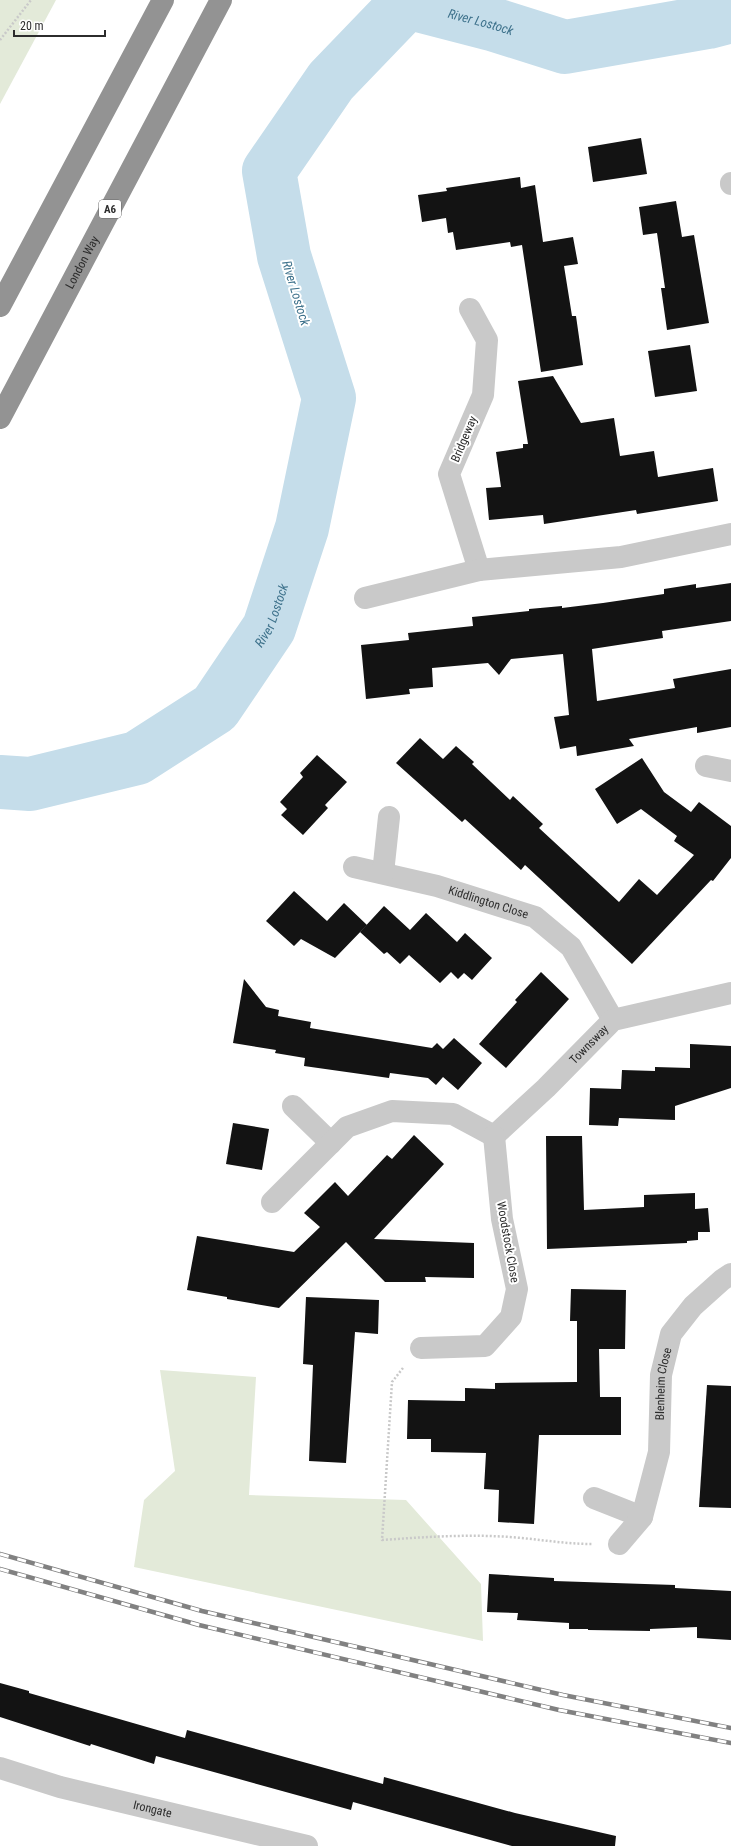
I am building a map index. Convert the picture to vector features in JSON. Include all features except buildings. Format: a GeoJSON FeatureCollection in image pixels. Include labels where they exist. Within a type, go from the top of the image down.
{"type":"FeatureCollection","features":[{"type":"Feature","properties":{"kind":"highway"},"geometry":{"type":"LineString","coordinates":[[0,306],[163,0]]}},
{"type":"Feature","properties":{"kind":"highway","name":"London Way"},"geometry":{"type":"LineString","coordinates":[[0,418],[221,0]]}},
{"type":"Feature","properties":{"kind":"street","name":"Bridgeway"},"geometry":{"type":"LineString","coordinates":[[470,309],[487,340],[482,395],[449,474],[479,570]]}},
{"type":"Feature","properties":{"kind":"street"},"geometry":{"type":"LineString","coordinates":[[365,598],[479,570],[620,557],[731,534]]}},
{"type":"Feature","properties":{"kind":"street"},"geometry":{"type":"LineString","coordinates":[[706,766],[731,772]]}},
{"type":"Feature","properties":{"kind":"street"},"geometry":{"type":"LineString","coordinates":[[383,873],[389,817]]}},
{"type":"Feature","properties":{"kind":"street","name":"Kiddlington Close"},"geometry":{"type":"LineString","coordinates":[[354,867],[437,886],[535,917],[571,947],[613,1020]]}},
{"type":"Feature","properties":{"kind":"street","name":"Townsway"},"geometry":{"type":"LineString","coordinates":[[494,1136],[546,1088],[613,1020],[731,992]]}},
{"type":"Feature","properties":{"kind":"street"},"geometry":{"type":"LineString","coordinates":[[293,1106],[331,1143]]}},
{"type":"Feature","properties":{"kind":"street"},"geometry":{"type":"LineString","coordinates":[[272,1202],[348,1127],[392,1111],[453,1114],[494,1136]]}},
{"type":"Feature","properties":{"kind":"street","name":"Woodstock Close"},"geometry":{"type":"LineString","coordinates":[[421,1348],[485,1346],[512,1316],[517,1289],[502,1219],[494,1136]]}},
{"type":"Feature","properties":{"kind":"street","name":"Blenheim Close"},"geometry":{"type":"LineString","coordinates":[[619,1544],[642,1517],[659,1452],[661,1375],[671,1334],[693,1306],[722,1280],[731,1274]]}},
{"type":"Feature","properties":{"kind":"street"},"geometry":{"type":"LineString","coordinates":[[594,1498],[642,1517]]}},
{"type":"Feature","properties":{"kind":"street","name":"Irongate"},"geometry":{"type":"LineString","coordinates":[[0,1768],[60,1787],[307,1846]]}},
{"type":"Feature","properties":{"kind":"path"},"geometry":{"type":"LineString","coordinates":[[0,40],[31,0]]}},
{"type":"Feature","properties":{"kind":"path"},"geometry":{"type":"LineString","coordinates":[[421,1348],[392,1382],[382,1540],[452,1535],[511,1537],[564,1544],[619,1544]]}},
{"type":"Feature","properties":{"kind":"green space"},"geometry":{"type":"Polygon","coordinates":[[[0,0],[56,0],[0,104],[0,0]]]}},
{"type":"Feature","properties":{"kind":"green space"},"geometry":{"type":"Polygon","coordinates":[[[160,1370],[256,1377],[249,1495],[406,1500],[481,1584],[483,1641],[134,1567],[144,1500],[175,1471],[160,1370]]]}},
{"type":"Feature","properties":{"kind":"waterway","name":"River Lostock"},"geometry":{"type":"LineString","coordinates":[[0,782],[30,784],[137,758],[215,708],[269,628],[302,528],[329,398],[284,256],[269,171],[331,81],[407,2],[492,24],[565,47],[708,22],[731,16]]}},
{"type":"Feature","properties":{"kind":"railway"},"geometry":{"type":"LineString","coordinates":[[0,1554],[202,1611],[563,1695],[731,1728]]}},
{"type":"Feature","properties":{"kind":"railway"},"geometry":{"type":"LineString","coordinates":[[0,1569],[199,1625],[559,1710],[731,1743]]}}]}
